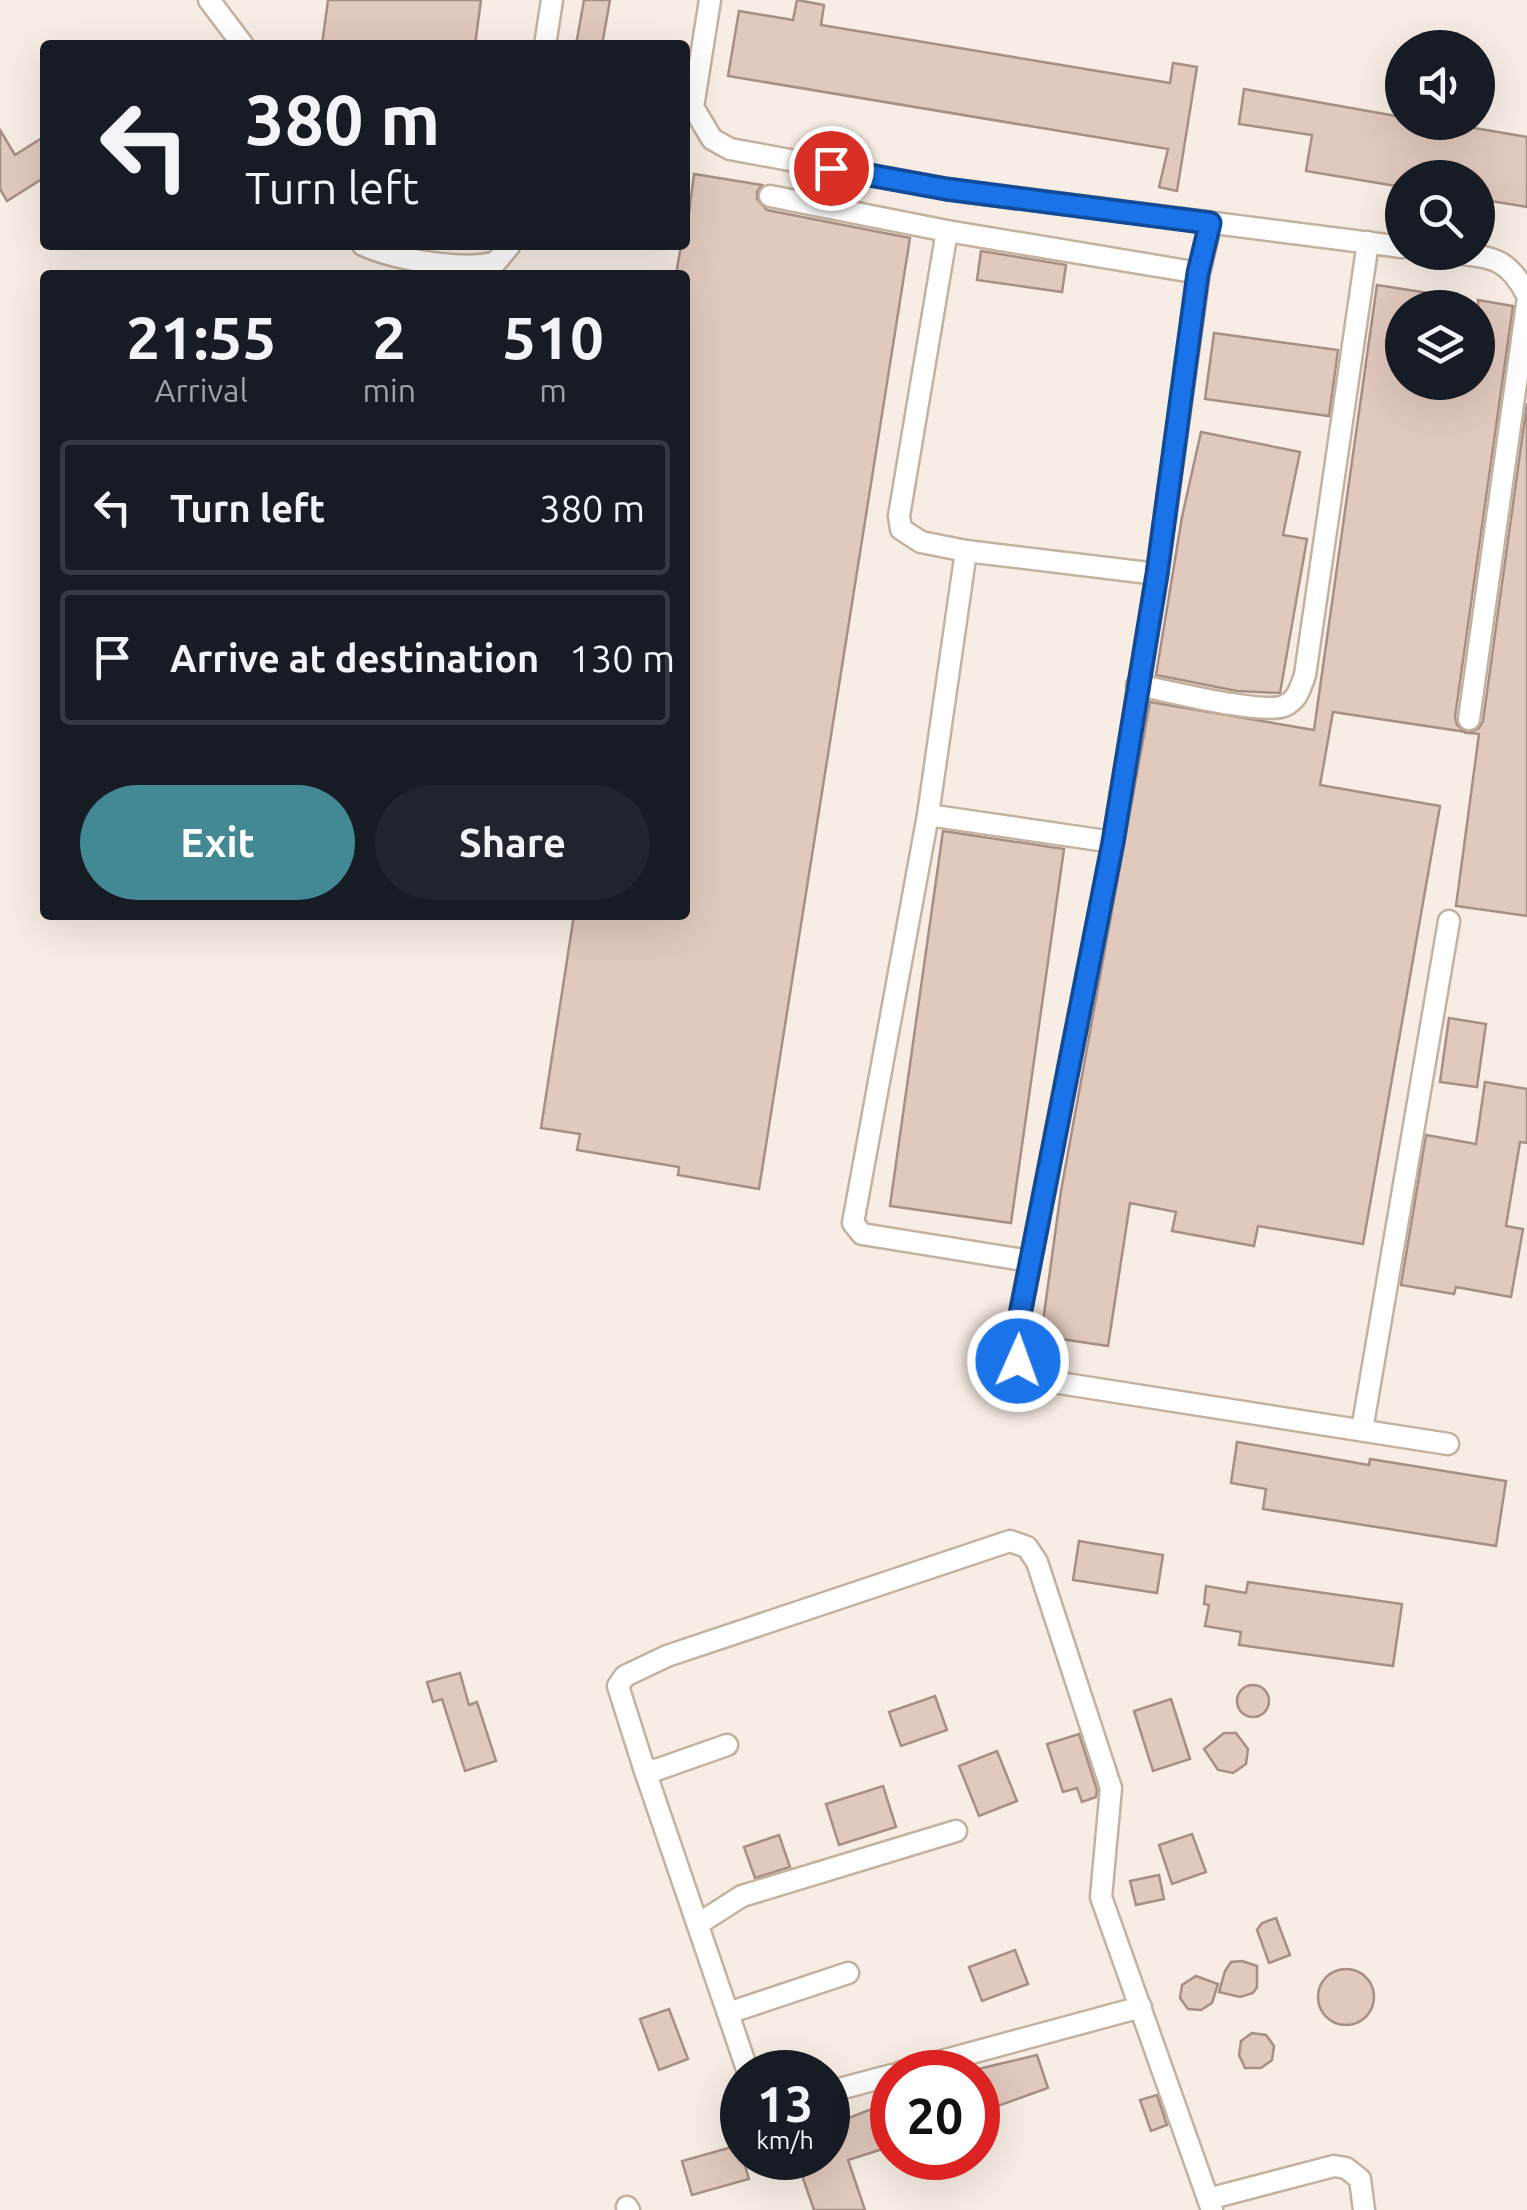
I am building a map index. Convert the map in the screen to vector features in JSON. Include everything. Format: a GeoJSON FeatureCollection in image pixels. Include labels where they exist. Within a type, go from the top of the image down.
{"type":"FeatureCollection","features":[{"type":"Feature","properties":{"kind":"street"},"geometry":{"type":"LineString","coordinates":[[209,0],[240,40]]}},
{"type":"Feature","properties":{"kind":"street"},"geometry":{"type":"LineString","coordinates":[[546,40],[552,0]]}},
{"type":"Feature","properties":{"kind":"street"},"geometry":{"type":"LineString","coordinates":[[710,0],[693,107],[712,139],[730,149],[946,189],[1385,244]]}},
{"type":"Feature","properties":{"kind":"street"},"geometry":{"type":"LineString","coordinates":[[770,196],[1198,273]]}},
{"type":"Feature","properties":{"kind":"street"},"geometry":{"type":"LineString","coordinates":[[1210,223],[1198,273],[1157,574],[1113,842],[1015,1340],[1018,1361],[1032,1376],[1448,1444]]}},
{"type":"Feature","properties":{"kind":"street"},"geometry":{"type":"LineString","coordinates":[[948,231],[900,516],[901,529],[910,537],[966,551],[1157,574]]}},
{"type":"Feature","properties":{"kind":"street"},"geometry":{"type":"LineString","coordinates":[[1137,685],[1259,708],[1282,707],[1297,697],[1306,676],[1368,242]]}},
{"type":"Feature","properties":{"kind":"street"},"geometry":{"type":"LineString","coordinates":[[375,250],[466,266],[496,262],[506,250]]}},
{"type":"Feature","properties":{"kind":"street"},"geometry":{"type":"LineString","coordinates":[[1495,260],[1516,272],[1527,295]]}},
{"type":"Feature","properties":{"kind":"street"},"geometry":{"type":"LineString","coordinates":[[1469,719],[1527,304]]}},
{"type":"Feature","properties":{"kind":"street"},"geometry":{"type":"LineString","coordinates":[[966,551],[928,815],[852,1224],[862,1234],[1030,1262]]}},
{"type":"Feature","properties":{"kind":"street"},"geometry":{"type":"LineString","coordinates":[[928,815],[1113,842]]}},
{"type":"Feature","properties":{"kind":"street"},"geometry":{"type":"LineString","coordinates":[[1362,1430],[1449,921]]}},
{"type":"Feature","properties":{"kind":"street"},"geometry":{"type":"LineString","coordinates":[[741,2050],[618,1686],[625,1676],[666,1656],[1010,1541],[1027,1547],[1036,1562],[1111,1788],[1101,1897],[1210,2205],[1334,2166],[1346,2168],[1360,2180],[1364,2210]]}},
{"type":"Feature","properties":{"kind":"street"},"geometry":{"type":"LineString","coordinates":[[644,1768],[656,1770],[727,1745]]}},
{"type":"Feature","properties":{"kind":"street"},"geometry":{"type":"LineString","coordinates":[[698,1924],[742,1896],[956,1830]]}},
{"type":"Feature","properties":{"kind":"street"},"geometry":{"type":"LineString","coordinates":[[728,2013],[848,1972]]}},
{"type":"Feature","properties":{"kind":"street"},"geometry":{"type":"LineString","coordinates":[[982,2050],[1141,2007]]}},
{"type":"Feature","properties":{"kind":"shaded area"},"geometry":{"type":"Polygon","coordinates":[[[0,0],[1527,0],[1527,2210],[0,2210],[0,0]]]}},
{"type":"Feature","properties":{"kind":"building"},"geometry":{"type":"Polygon","coordinates":[[[328,0],[481,0],[476,40],[323,40],[328,0]]]}},
{"type":"Feature","properties":{"kind":"building"},"geometry":{"type":"Polygon","coordinates":[[[584,0],[610,0],[603,40],[577,40],[584,0]]]}},
{"type":"Feature","properties":{"kind":"building"},"geometry":{"type":"Polygon","coordinates":[[[797,0],[824,5],[821,25],[1170,83],[1173,63],[1197,67],[1177,191],[1159,187],[1168,149],[728,76],[739,11],[793,20],[797,0]]]}},
{"type":"Feature","properties":{"kind":"building"},"geometry":{"type":"Polygon","coordinates":[[[1244,89],[1385,114],[1385,140],[1495,140],[1495,132],[1527,137],[1527,207],[1495,202],[1495,160],[1385,160],[1385,184],[1306,171],[1312,135],[1239,124],[1244,89]]]}},
{"type":"Feature","properties":{"kind":"building"},"geometry":{"type":"Polygon","coordinates":[[[0,130],[15,155],[40,139],[40,180],[7,201],[0,189],[0,130]]]}},
{"type":"Feature","properties":{"kind":"building"},"geometry":{"type":"Polygon","coordinates":[[[694,174],[762,185],[757,199],[767,210],[910,238],[759,1189],[678,1175],[679,1167],[577,1150],[580,1134],[541,1128],[573,920],[690,920],[690,270],[677,270],[680,250],[690,250],[694,174]]]}},
{"type":"Feature","properties":{"kind":"building"},"geometry":{"type":"Polygon","coordinates":[[[981,251],[1066,265],[1062,292],[977,280],[981,251]]]}},
{"type":"Feature","properties":{"kind":"building"},"geometry":{"type":"Polygon","coordinates":[[[1377,285],[1409,290],[1385,290],[1385,400],[1495,400],[1495,303],[1513,306],[1455,717],[1457,725],[1466,732],[1333,712],[1320,785],[1440,806],[1363,1244],[1258,1226],[1254,1246],[1172,1231],[1176,1212],[1130,1203],[1108,1346],[1041,1336],[1061,1191],[1150,702],[1314,730],[1377,285]]]}},
{"type":"Feature","properties":{"kind":"building"},"geometry":{"type":"Polygon","coordinates":[[[1214,333],[1338,350],[1329,416],[1205,399],[1214,333]]]}},
{"type":"Feature","properties":{"kind":"building"},"geometry":{"type":"Polygon","coordinates":[[[1527,403],[1527,916],[1456,906],[1479,734],[1468,733],[1483,721],[1527,403]]]}},
{"type":"Feature","properties":{"kind":"building"},"geometry":{"type":"Polygon","coordinates":[[[1201,432],[1300,452],[1283,535],[1307,539],[1280,693],[1237,691],[1156,675],[1182,517],[1201,432]]]}},
{"type":"Feature","properties":{"kind":"building"},"geometry":{"type":"Polygon","coordinates":[[[943,831],[1064,849],[1011,1223],[890,1206],[943,831]]]}},
{"type":"Feature","properties":{"kind":"building"},"geometry":{"type":"Polygon","coordinates":[[[1449,1018],[1486,1024],[1477,1087],[1440,1082],[1449,1018]]]}},
{"type":"Feature","properties":{"kind":"building"},"geometry":{"type":"Polygon","coordinates":[[[1485,1082],[1527,1089],[1527,1143],[1520,1142],[1506,1226],[1523,1229],[1511,1297],[1456,1287],[1454,1294],[1401,1285],[1426,1135],[1476,1144],[1485,1082]]]}},
{"type":"Feature","properties":{"kind":"building"},"geometry":{"type":"Polygon","coordinates":[[[1237,1442],[1369,1465],[1370,1459],[1506,1481],[1496,1546],[1263,1509],[1266,1489],[1231,1483],[1237,1442]]]}},
{"type":"Feature","properties":{"kind":"building"},"geometry":{"type":"Polygon","coordinates":[[[1079,1541],[1163,1555],[1157,1593],[1073,1580],[1079,1541]]]}},
{"type":"Feature","properties":{"kind":"building"},"geometry":{"type":"Polygon","coordinates":[[[1248,1582],[1402,1604],[1393,1666],[1239,1645],[1241,1632],[1205,1626],[1209,1605],[1204,1604],[1206,1586],[1246,1593],[1248,1582]]]}},
{"type":"Feature","properties":{"kind":"building"},"geometry":{"type":"Polygon","coordinates":[[[460,1673],[469,1705],[477,1702],[496,1761],[465,1771],[442,1699],[433,1702],[427,1682],[460,1673]]]}},
{"type":"Feature","properties":{"kind":"building"},"geometry":{"type":"Polygon","coordinates":[[[1253,1685],[1264,1690],[1269,1701],[1264,1712],[1253,1717],[1242,1712],[1237,1701],[1242,1690],[1253,1685]]]}},
{"type":"Feature","properties":{"kind":"building"},"geometry":{"type":"Polygon","coordinates":[[[935,1696],[947,1730],[901,1746],[889,1712],[935,1696]]]}},
{"type":"Feature","properties":{"kind":"building"},"geometry":{"type":"Polygon","coordinates":[[[1171,1699],[1190,1759],[1153,1771],[1134,1711],[1171,1699]]]}},
{"type":"Feature","properties":{"kind":"building"},"geometry":{"type":"Polygon","coordinates":[[[1224,1733],[1236,1733],[1248,1749],[1246,1764],[1233,1773],[1218,1770],[1204,1749],[1224,1733]]]}},
{"type":"Feature","properties":{"kind":"building"},"geometry":{"type":"Polygon","coordinates":[[[1079,1734],[1097,1790],[1096,1797],[1082,1802],[1077,1788],[1063,1792],[1047,1744],[1079,1734]]]}},
{"type":"Feature","properties":{"kind":"building"},"geometry":{"type":"Polygon","coordinates":[[[997,1751],[1017,1801],[979,1816],[959,1766],[997,1751]]]}},
{"type":"Feature","properties":{"kind":"building"},"geometry":{"type":"Polygon","coordinates":[[[883,1786],[896,1827],[839,1845],[826,1804],[883,1786]]]}},
{"type":"Feature","properties":{"kind":"building"},"geometry":{"type":"Polygon","coordinates":[[[1192,1834],[1206,1872],[1172,1884],[1159,1845],[1192,1834]]]}},
{"type":"Feature","properties":{"kind":"building"},"geometry":{"type":"Polygon","coordinates":[[[779,1835],[790,1867],[755,1878],[744,1847],[779,1835]]]}},
{"type":"Feature","properties":{"kind":"building"},"geometry":{"type":"Polygon","coordinates":[[[1159,1875],[1164,1899],[1136,1905],[1130,1881],[1159,1875]]]}},
{"type":"Feature","properties":{"kind":"building"},"geometry":{"type":"Polygon","coordinates":[[[1276,1918],[1290,1955],[1269,1963],[1257,1930],[1262,1923],[1276,1918]]]}},
{"type":"Feature","properties":{"kind":"building"},"geometry":{"type":"Polygon","coordinates":[[[1015,1950],[1028,1984],[982,2001],[969,1967],[1015,1950]]]}},
{"type":"Feature","properties":{"kind":"building"},"geometry":{"type":"Polygon","coordinates":[[[1231,1962],[1257,1966],[1257,1987],[1253,1993],[1240,1997],[1219,1992],[1231,1962]]]}},
{"type":"Feature","properties":{"kind":"building"},"geometry":{"type":"Polygon","coordinates":[[[1346,1969],[1366,1977],[1374,1997],[1366,2017],[1346,2025],[1326,2017],[1318,1997],[1326,1977],[1346,1969]]]}},
{"type":"Feature","properties":{"kind":"building"},"geometry":{"type":"Polygon","coordinates":[[[1196,1976],[1218,1984],[1212,2003],[1201,2010],[1188,2009],[1180,1998],[1182,1985],[1196,1976]]]}},
{"type":"Feature","properties":{"kind":"building"},"geometry":{"type":"Polygon","coordinates":[[[669,2009],[688,2059],[659,2070],[640,2019],[669,2009]]]}},
{"type":"Feature","properties":{"kind":"building"},"geometry":{"type":"Polygon","coordinates":[[[1252,2033],[1266,2035],[1274,2046],[1272,2060],[1261,2068],[1245,2068],[1239,2055],[1241,2041],[1252,2033]]]}},
{"type":"Feature","properties":{"kind":"building"},"geometry":{"type":"Polygon","coordinates":[[[1037,2055],[1048,2088],[1000,2105],[1000,2064],[1037,2055]]]}},
{"type":"Feature","properties":{"kind":"building"},"geometry":{"type":"Polygon","coordinates":[[[1157,2095],[1167,2125],[1151,2131],[1140,2100],[1157,2095]]]}},
{"type":"Feature","properties":{"kind":"building"},"geometry":{"type":"Polygon","coordinates":[[[870,2110],[870,2153],[850,2159],[850,2117],[870,2110]]]}},
{"type":"Feature","properties":{"kind":"building"},"geometry":{"type":"Polygon","coordinates":[[[720,2150],[720,2180],[745,2180],[692,2195],[682,2161],[720,2150]]]}},
{"type":"Feature","properties":{"kind":"building"},"geometry":{"type":"Polygon","coordinates":[[[850,2166],[865,2210],[814,2210],[804,2180],[850,2180],[850,2166]]]}},
{"type":"Feature","properties":{"kind":"route"},"geometry":{"type":"LineString","coordinates":[[831,168],[946,189],[1210,223],[1198,273],[1157,574],[1113,842],[1015,1340],[1018,1361]]}}]}
